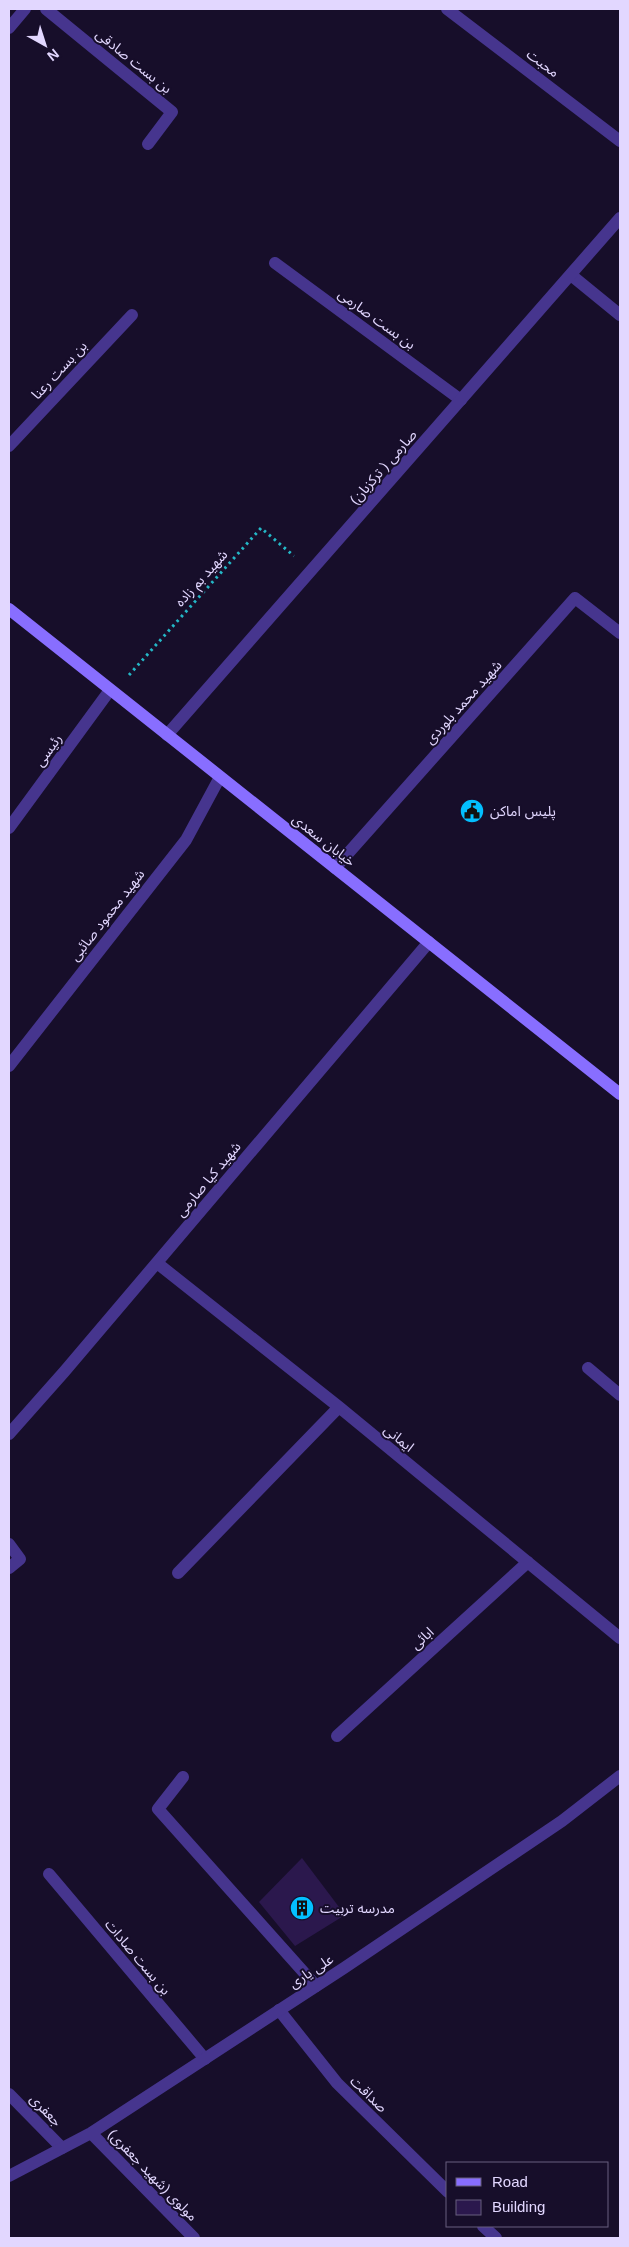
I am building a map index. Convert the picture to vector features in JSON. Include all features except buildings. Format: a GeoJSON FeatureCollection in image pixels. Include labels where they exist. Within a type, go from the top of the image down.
{"type":"FeatureCollection","features":[{"type":"Feature","properties":{"kind":"main road","name":"خیابان سعدی"},"geometry":{"type":"LineString","coordinates":[[9,610],[620,1094]]}},
{"type":"Feature","properties":{"kind":"street"},"geometry":{"type":"LineString","coordinates":[[9,28],[25,9]]}},
{"type":"Feature","properties":{"kind":"street","name":"بن بست صادقی"},"geometry":{"type":"LineString","coordinates":[[46,9],[172,112],[148,144]]}},
{"type":"Feature","properties":{"kind":"street","name":"محبت"},"geometry":{"type":"LineString","coordinates":[[447,9],[620,141]]}},
{"type":"Feature","properties":{"kind":"street","name":"صارمی ( ترکزبان)"},"geometry":{"type":"LineString","coordinates":[[167,735],[620,218]]}},
{"type":"Feature","properties":{"kind":"street","name":"بن بست صارمی"},"geometry":{"type":"LineString","coordinates":[[275,263],[462,400]]}},
{"type":"Feature","properties":{"kind":"street"},"geometry":{"type":"LineString","coordinates":[[571,275],[620,315]]}},
{"type":"Feature","properties":{"kind":"street","name":"بن بست رعنا"},"geometry":{"type":"LineString","coordinates":[[9,446],[132,315]]}},
{"type":"Feature","properties":{"kind":"street","name":"شهید محمد بلوردی"},"geometry":{"type":"LineString","coordinates":[[335,868],[575,598],[620,633]]}},
{"type":"Feature","properties":{"kind":"street","name":"رئیسی"},"geometry":{"type":"LineString","coordinates":[[9,828],[112,692]]}},
{"type":"Feature","properties":{"kind":"street","name":"شهید محمود صائبی"},"geometry":{"type":"LineString","coordinates":[[9,1066],[186,840],[220,777]]}},
{"type":"Feature","properties":{"kind":"street","name":"شهید کیا صارمی"},"geometry":{"type":"LineString","coordinates":[[9,1434],[157,1263],[429,942]]}},
{"type":"Feature","properties":{"kind":"street","name":"ایمانی"},"geometry":{"type":"LineString","coordinates":[[157,1263],[339,1407],[620,1638]]}},
{"type":"Feature","properties":{"kind":"street"},"geometry":{"type":"LineString","coordinates":[[588,1368],[620,1395]]}},
{"type":"Feature","properties":{"kind":"street"},"geometry":{"type":"LineString","coordinates":[[178,1572],[339,1407]]}},
{"type":"Feature","properties":{"kind":"street"},"geometry":{"type":"LineString","coordinates":[[9,1544],[20,1559],[9,1568]]}},
{"type":"Feature","properties":{"kind":"street","name":"ابائی"},"geometry":{"type":"LineString","coordinates":[[337,1736],[528,1562]]}},
{"type":"Feature","properties":{"kind":"street","name":"علی یاری"},"geometry":{"type":"LineString","coordinates":[[9,2176],[91,2133],[316,1986],[562,1821],[620,1776]]}},
{"type":"Feature","properties":{"kind":"street"},"geometry":{"type":"LineString","coordinates":[[183,1777],[158,1809],[316,1986]]}},
{"type":"Feature","properties":{"kind":"street","name":"بن بست صادات"},"geometry":{"type":"LineString","coordinates":[[49,1874],[205,2058]]}},
{"type":"Feature","properties":{"kind":"street","name":"صداقت"},"geometry":{"type":"LineString","coordinates":[[279,2010],[337,2083],[446,2190]]}},
{"type":"Feature","properties":{"kind":"street","name":"جعفری"},"geometry":{"type":"LineString","coordinates":[[9,2094],[62,2148]]}},
{"type":"Feature","properties":{"kind":"street","name":"مولوی (شهید جعفری)"},"geometry":{"type":"LineString","coordinates":[[91,2133],[194,2238]]}},
{"type":"Feature","properties":{"kind":"street"},"geometry":{"type":"LineString","coordinates":[[484,2227],[496,2238]]}},
{"type":"Feature","properties":{"kind":"path","name":"شهید بم زاده"},"geometry":{"type":"LineString","coordinates":[[112,692],[260,528],[311,570]]}},
{"type":"Feature","properties":{"kind":"place","name":"پلیس اماکن"},"geometry":{"type":"Point","coordinates":[472,811]}},
{"type":"Feature","properties":{"kind":"place","name":"مدرسه تربیت"},"geometry":{"type":"Point","coordinates":[302,1908]}}]}
